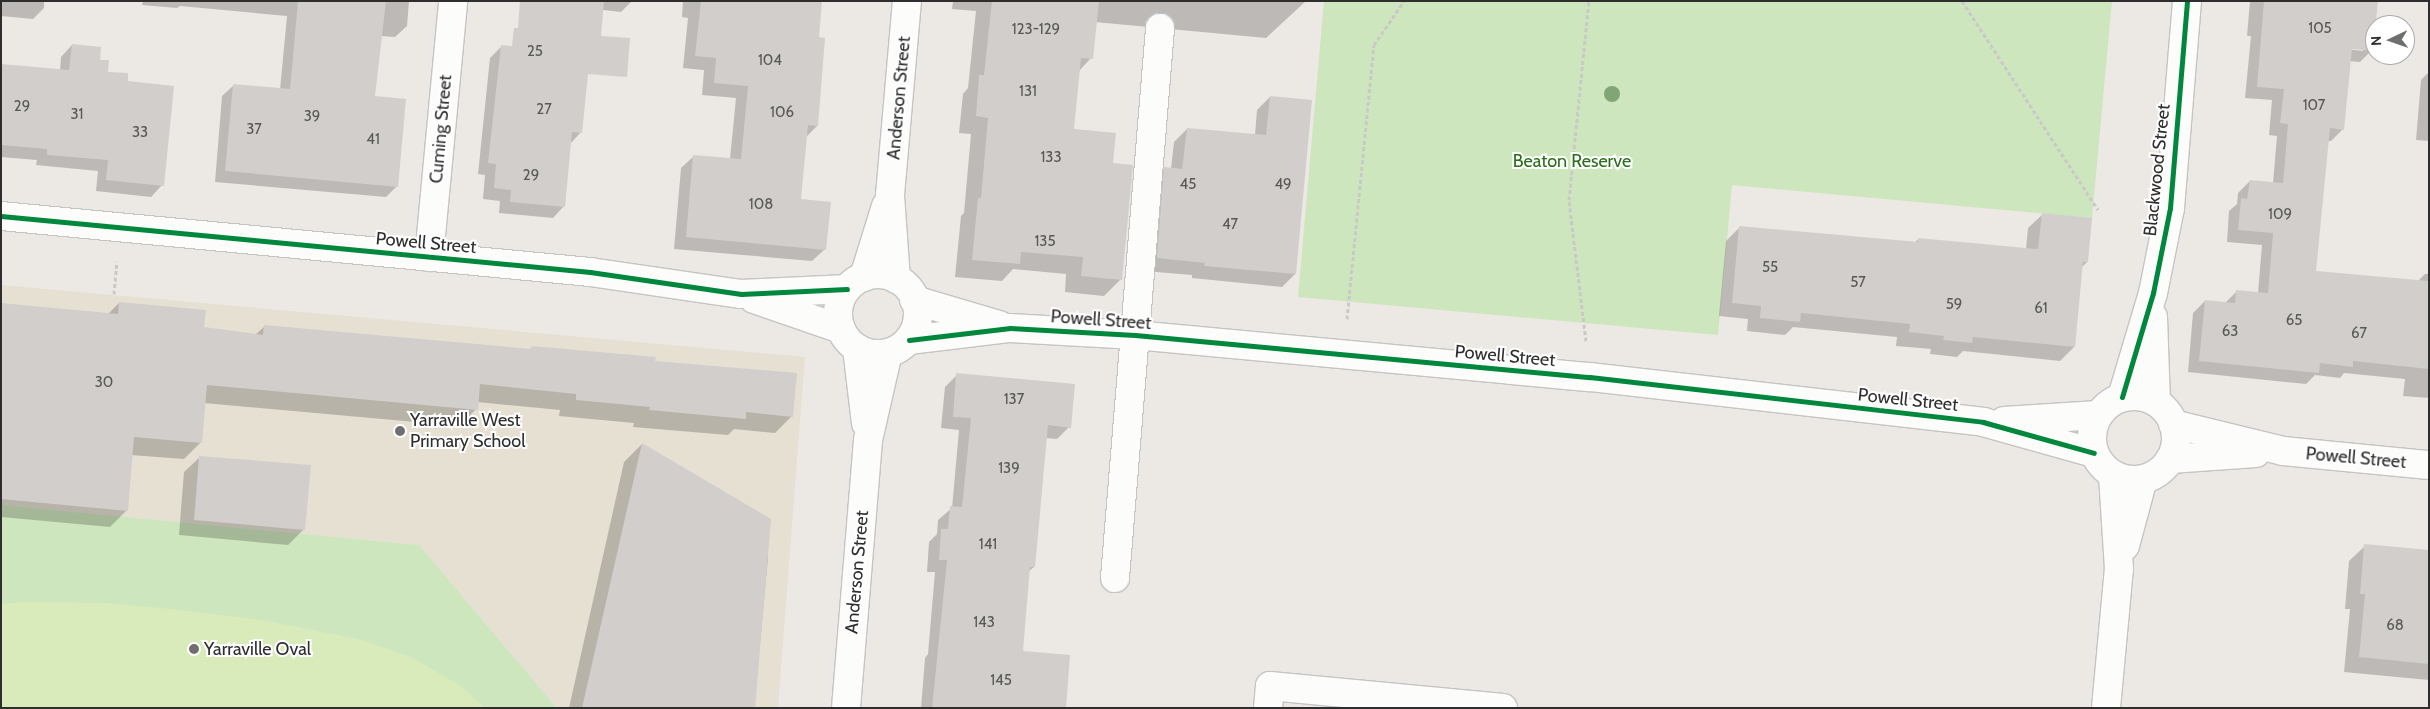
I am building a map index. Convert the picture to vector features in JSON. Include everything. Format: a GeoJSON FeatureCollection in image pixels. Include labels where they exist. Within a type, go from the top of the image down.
{"type":"FeatureCollection","features":[{"type":"Feature","properties":{"kind":"street","name":"Cuming Street"},"geometry":{"type":"LineString","coordinates":[[429,257],[453,1]]}},
{"type":"Feature","properties":{"kind":"street","name":"Anderson Street"},"geometry":{"type":"LineString","coordinates":[[896,279],[890,195],[907,1]]}},
{"type":"Feature","properties":{"kind":"street","name":"Blackwood Street"},"geometry":{"type":"LineString","coordinates":[[2122,397],[2153,293],[2170,208],[2187,1]]}},
{"type":"Feature","properties":{"kind":"street"},"geometry":{"type":"LineString","coordinates":[[1115,578],[1160,28]]}},
{"type":"Feature","properties":{"kind":"street","name":"Anderson Street"},"geometry":{"type":"LineString","coordinates":[[856,283],[890,195]]}},
{"type":"Feature","properties":{"kind":"street","name":"Powell Street"},"geometry":{"type":"LineString","coordinates":[[1,216],[590,272],[741,294],[856,283]]}},
{"type":"Feature","properties":{"kind":"street"},"geometry":{"type":"LineString","coordinates":[[886,275],[904,284],[914,300],[917,321],[898,346],[877,354],[849,339],[838,308],[856,283],[886,275]]}},
{"type":"Feature","properties":{"kind":"street","name":"Blackwood Street"},"geometry":{"type":"LineString","coordinates":[[2153,293],[2156,401]]}},
{"type":"Feature","properties":{"kind":"street","name":"Powell Street"},"geometry":{"type":"LineString","coordinates":[[741,294],[849,339]]}},
{"type":"Feature","properties":{"kind":"street","name":"Powell Street"},"geometry":{"type":"LineString","coordinates":[[914,300],[1010,328]]}},
{"type":"Feature","properties":{"kind":"street","name":"Powell Street"},"geometry":{"type":"LineString","coordinates":[[898,346],[1010,328],[1135,335],[1590,378],[1983,422],[2094,453]]}},
{"type":"Feature","properties":{"kind":"street","name":"Anderson Street"},"geometry":{"type":"LineString","coordinates":[[849,339],[868,437]]}},
{"type":"Feature","properties":{"kind":"street","name":"Anderson Street"},"geometry":{"type":"LineString","coordinates":[[846,708],[868,437],[898,346]]}},
{"type":"Feature","properties":{"kind":"street"},"geometry":{"type":"LineString","coordinates":[[2122,397],[2145,397],[2156,401],[2167,411],[2173,424],[2176,436],[2170,459],[2163,468],[2143,479],[2133,480],[2113,475],[2102,466],[2094,453],[2093,427],[2098,415],[2108,404],[2122,397]]}},
{"type":"Feature","properties":{"kind":"street","name":"Powell Street"},"geometry":{"type":"LineString","coordinates":[[1983,422],[2098,415]]}},
{"type":"Feature","properties":{"kind":"street","name":"Powell Street"},"geometry":{"type":"LineString","coordinates":[[2173,424],[2283,452]]}},
{"type":"Feature","properties":{"kind":"street","name":"Powell Street"},"geometry":{"type":"LineString","coordinates":[[2170,459],[2283,452],[2429,465]]}},
{"type":"Feature","properties":{"kind":"street"},"geometry":{"type":"LineString","coordinates":[[2106,708],[2118,569],[2113,475]]}},
{"type":"Feature","properties":{"kind":"street"},"geometry":{"type":"LineString","coordinates":[[2118,569],[2143,479]]}},
{"type":"Feature","properties":{"kind":"street"},"geometry":{"type":"LineString","coordinates":[[1268,708],[1270,686],[1503,708]]}},
{"type":"Feature","properties":{"kind":"path"},"geometry":{"type":"LineString","coordinates":[[1344,354],[1374,45],[1404,1]]}},
{"type":"Feature","properties":{"kind":"path"},"geometry":{"type":"LineString","coordinates":[[1589,1],[1570,200],[1590,378]]}},
{"type":"Feature","properties":{"kind":"path"},"geometry":{"type":"LineString","coordinates":[[1962,1],[2098,210]]}},
{"type":"Feature","properties":{"kind":"path"},"geometry":{"type":"LineString","coordinates":[[114,294],[117,261]]}},
{"type":"Feature","properties":{"kind":"shaded area","name":"Yarraville West Primary School"},"geometry":{"type":"Polygon","coordinates":[[[1,285],[805,357],[778,708],[557,708],[419,545],[1,505],[1,285]]]}},
{"type":"Feature","properties":{"kind":"green space","name":"Beaton Reserve"},"geometry":{"type":"Polygon","coordinates":[[[1324,1],[2112,1],[2092,218],[1732,185],[1718,335],[1298,297],[1324,1]]]}},
{"type":"Feature","properties":{"kind":"green space"},"geometry":{"type":"Polygon","coordinates":[[[1,505],[419,545],[557,708],[1,708],[1,505]]]}},
{"type":"Feature","properties":{"kind":"green space","name":"Yarraville Oval"},"geometry":{"type":"Polygon","coordinates":[[[24,602],[106,603],[172,609],[262,620],[362,640],[411,657],[461,686],[485,708],[1,708],[1,604],[24,602]]]}},
{"type":"Feature","properties":{"kind":"building"},"geometry":{"type":"Polygon","coordinates":[[[298,1],[386,1],[375,96],[406,99],[398,187],[225,171],[233,84],[290,89],[298,1]]]}},
{"type":"Feature","properties":{"kind":"building"},"geometry":{"type":"Polygon","coordinates":[[[520,1],[604,1],[601,36],[630,38],[627,77],[588,74],[582,133],[572,132],[565,207],[510,202],[511,190],[494,188],[496,164],[488,163],[501,45],[512,46],[514,28],[518,28],[520,1]]]}},
{"type":"Feature","properties":{"kind":"building"},"geometry":{"type":"Polygon","coordinates":[[[701,1],[822,1],[819,37],[825,38],[818,126],[808,125],[801,199],[831,202],[826,250],[686,237],[693,155],[741,159],[748,86],[714,83],[716,58],[695,56],[701,1]]]}},
{"type":"Feature","properties":{"kind":"building"},"geometry":{"type":"Polygon","coordinates":[[[992,1],[1099,1],[1093,59],[1081,58],[1074,129],[1116,133],[1113,163],[1133,165],[1122,280],[1081,276],[1083,257],[1021,252],[1020,264],[972,260],[978,198],[981,198],[988,118],[976,116],[979,75],[984,75],[992,1]]]}},
{"type":"Feature","properties":{"kind":"building"},"geometry":{"type":"Polygon","coordinates":[[[2264,1],[2378,1],[2377,15],[2365,15],[2365,50],[2352,49],[2344,130],[2330,128],[2316,271],[2429,281],[2429,369],[2353,361],[2353,367],[2320,363],[2319,373],[2199,361],[2205,300],[2235,303],[2236,290],[2268,293],[2273,233],[2238,230],[2241,198],[2247,199],[2250,180],[2283,183],[2288,124],[2280,123],[2284,89],[2257,87],[2264,1]]]}},
{"type":"Feature","properties":{"kind":"building"},"geometry":{"type":"Polygon","coordinates":[[[72,44],[101,47],[100,60],[109,60],[108,72],[128,73],[128,81],[174,86],[164,186],[106,180],[108,160],[47,155],[47,149],[1,145],[1,64],[69,70],[72,44]]]}},
{"type":"Feature","properties":{"kind":"building"},"geometry":{"type":"Polygon","coordinates":[[[1270,96],[1312,100],[1296,274],[1204,266],[1205,263],[1157,258],[1164,167],[1182,169],[1187,128],[1266,135],[1270,96]]]}},
{"type":"Feature","properties":{"kind":"building"},"geometry":{"type":"Polygon","coordinates":[[[2042,213],[2092,218],[2088,262],[2083,262],[2075,347],[1973,337],[1972,343],[1943,340],[1944,336],[1909,332],[1910,324],[1801,313],[1800,322],[1760,318],[1761,306],[1732,303],[1739,226],[1918,242],[1918,238],[2038,249],[2042,213]]]}},
{"type":"Feature","properties":{"kind":"building"},"geometry":{"type":"Polygon","coordinates":[[[119,302],[206,310],[204,327],[263,335],[264,325],[531,349],[531,346],[656,357],[655,361],[797,373],[793,417],[746,412],[746,419],[649,410],[650,407],[576,400],[576,394],[480,384],[478,410],[207,385],[202,443],[134,437],[128,511],[1,499],[1,303],[118,314],[119,302]]]}},
{"type":"Feature","properties":{"kind":"building"},"geometry":{"type":"Polygon","coordinates":[[[956,373],[1075,384],[1071,428],[1048,425],[1035,567],[1030,567],[1023,651],[1070,655],[1066,708],[932,708],[947,560],[939,560],[941,529],[948,529],[950,506],[962,507],[971,418],[953,417],[956,373]]]}},
{"type":"Feature","properties":{"kind":"building"},"geometry":{"type":"Polygon","coordinates":[[[642,443],[771,519],[755,708],[582,708],[642,443]]]}},
{"type":"Feature","properties":{"kind":"building"},"geometry":{"type":"Polygon","coordinates":[[[199,456],[311,465],[305,530],[194,520],[199,456]]]}},
{"type":"Feature","properties":{"kind":"building"},"geometry":{"type":"Polygon","coordinates":[[[2364,544],[2429,550],[2429,664],[2359,657],[2365,594],[2360,594],[2364,544]]]}},
{"type":"Feature","properties":{"kind":"cycle path"},"geometry":{"type":"LineString","coordinates":[[2122,397],[2153,293],[2170,208],[2187,1]]}},
{"type":"Feature","properties":{"kind":"cycle path"},"geometry":{"type":"LineString","coordinates":[[1,216],[590,272],[741,294],[847,289]]}},
{"type":"Feature","properties":{"kind":"cycle path"},"geometry":{"type":"LineString","coordinates":[[909,340],[1010,328],[1135,335],[1590,377],[1983,422],[2094,453]]}},
{"type":"Feature","properties":{"kind":"place","name":"Yarraville West Primary School"},"geometry":{"type":"Point","coordinates":[400,431]}},
{"type":"Feature","properties":{"kind":"place","name":"Yarraville Oval"},"geometry":{"type":"Point","coordinates":[194,649]}}]}
